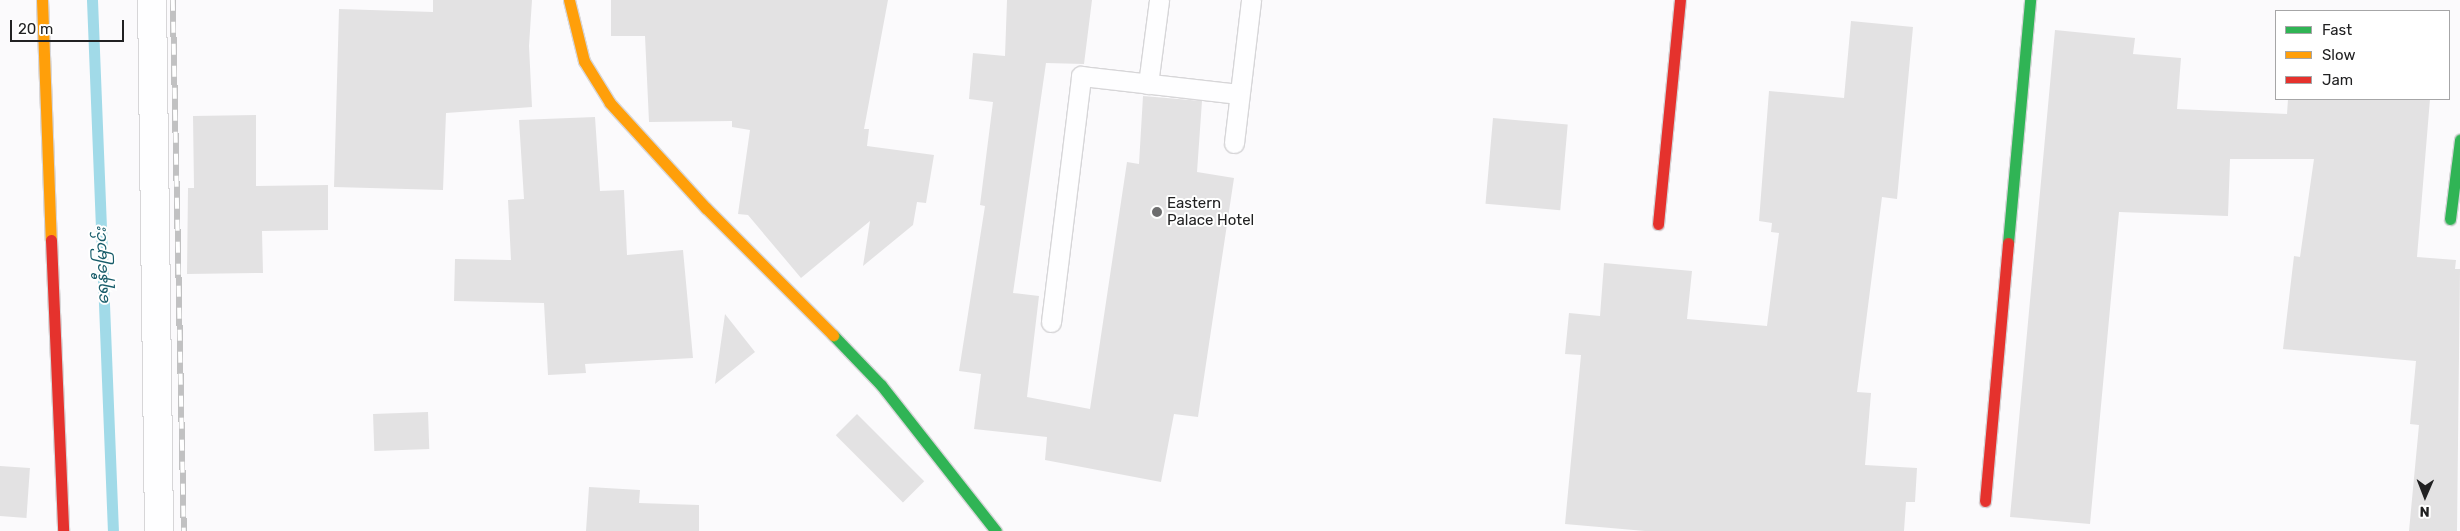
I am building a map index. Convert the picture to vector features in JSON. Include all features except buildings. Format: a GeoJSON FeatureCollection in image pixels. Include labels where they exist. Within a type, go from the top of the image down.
{"type":"FeatureCollection","features":[{"type":"Feature","properties":{"kind":"street"},"geometry":{"type":"LineString","coordinates":[[42,0],[63,531]]}},
{"type":"Feature","properties":{"kind":"street"},"geometry":{"type":"LineString","coordinates":[[152,0],[159,531]]}},
{"type":"Feature","properties":{"kind":"street"},"geometry":{"type":"LineString","coordinates":[[569,0],[584,60],[610,103],[706,208],[755,254],[881,385],[996,531]]}},
{"type":"Feature","properties":{"kind":"street"},"geometry":{"type":"LineString","coordinates":[[1658,224],[1680,0]]}},
{"type":"Feature","properties":{"kind":"street"},"geometry":{"type":"LineString","coordinates":[[1985,501],[2030,0]]}},
{"type":"Feature","properties":{"kind":"street"},"geometry":{"type":"LineString","coordinates":[[2450,219],[2460,140]]}},
{"type":"Feature","properties":{"kind":"lane"},"geometry":{"type":"LineString","coordinates":[[1148,84],[1159,0]]}},
{"type":"Feature","properties":{"kind":"lane"},"geometry":{"type":"LineString","coordinates":[[1234,143],[1238,94],[1251,0]]}},
{"type":"Feature","properties":{"kind":"lane"},"geometry":{"type":"LineString","coordinates":[[1051,322],[1081,76],[1238,94]]}},
{"type":"Feature","properties":{"kind":"waterway","name":"ရေနီမြောင်း"},"geometry":{"type":"LineString","coordinates":[[92,0],[113,531]]}},
{"type":"Feature","properties":{"kind":"railway"},"geometry":{"type":"LineString","coordinates":[[173,0],[184,531]]}},
{"type":"Feature","properties":{"kind":"traffic: fast"},"geometry":{"type":"LineString","coordinates":[[2008,243],[2030,0]]}},
{"type":"Feature","properties":{"kind":"traffic: fast"},"geometry":{"type":"LineString","coordinates":[[2450,219],[2460,140]]}},
{"type":"Feature","properties":{"kind":"traffic: fast"},"geometry":{"type":"LineString","coordinates":[[833,335],[881,385],[996,531]]}},
{"type":"Feature","properties":{"kind":"traffic: slow"},"geometry":{"type":"LineString","coordinates":[[42,0],[51,240]]}},
{"type":"Feature","properties":{"kind":"traffic: slow"},"geometry":{"type":"LineString","coordinates":[[569,0],[584,61],[610,103],[706,208],[833,335]]}},
{"type":"Feature","properties":{"kind":"traffic: jam"},"geometry":{"type":"LineString","coordinates":[[1658,224],[1680,0]]}},
{"type":"Feature","properties":{"kind":"traffic: jam"},"geometry":{"type":"LineString","coordinates":[[51,240],[63,531]]}},
{"type":"Feature","properties":{"kind":"traffic: jam"},"geometry":{"type":"LineString","coordinates":[[1985,501],[2008,243]]}},
{"type":"Feature","properties":{"kind":"place","name":"Eastern Palace Hotel"},"geometry":{"type":"Point","coordinates":[1157,212]}}]}
